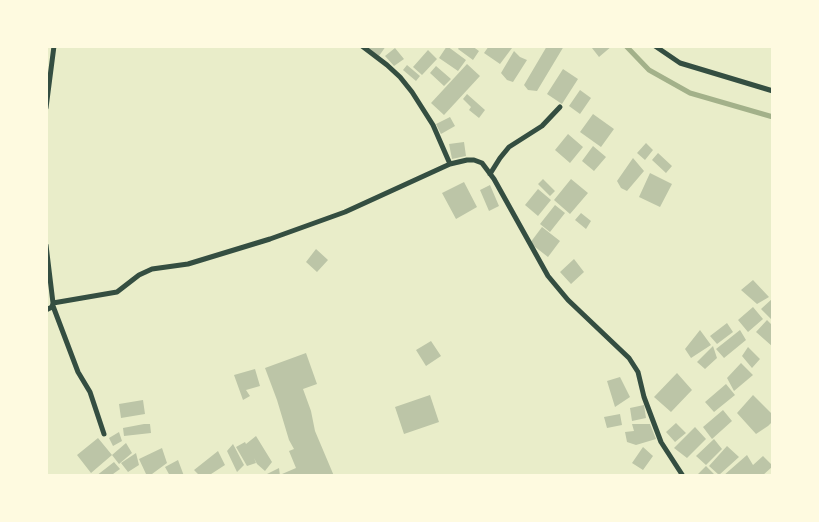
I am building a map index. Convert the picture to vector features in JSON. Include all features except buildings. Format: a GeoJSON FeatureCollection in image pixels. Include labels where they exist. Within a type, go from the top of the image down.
{"type":"FeatureCollection","features":[{"type":"Feature","properties":{"kind":"street"},"geometry":{"type":"LineString","coordinates":[[46,108],[54,46]]}},
{"type":"Feature","properties":{"kind":"street"},"geometry":{"type":"LineString","coordinates":[[362,46],[400,77],[412,92],[433,125],[450,164]]}},
{"type":"Feature","properties":{"kind":"street"},"geometry":{"type":"LineString","coordinates":[[655,46],[680,63],[773,91]]}},
{"type":"Feature","properties":{"kind":"street"},"geometry":{"type":"LineString","coordinates":[[490,174],[509,147],[542,126],[560,107]]}},
{"type":"Feature","properties":{"kind":"street"},"geometry":{"type":"LineString","coordinates":[[46,310],[53,304],[117,292],[145,271],[188,264],[270,239],[345,212],[450,164],[474,160],[482,163],[490,174],[548,276],[568,300],[630,358],[635,366],[650,414],[662,442],[683,476]]}},
{"type":"Feature","properties":{"kind":"street"},"geometry":{"type":"LineString","coordinates":[[46,245],[53,304],[78,372],[90,392],[104,434]]}},
{"type":"Feature","properties":{"kind":"waterway"},"geometry":{"type":"LineString","coordinates":[[626,46],[649,70],[690,93],[773,117]]}}]}
